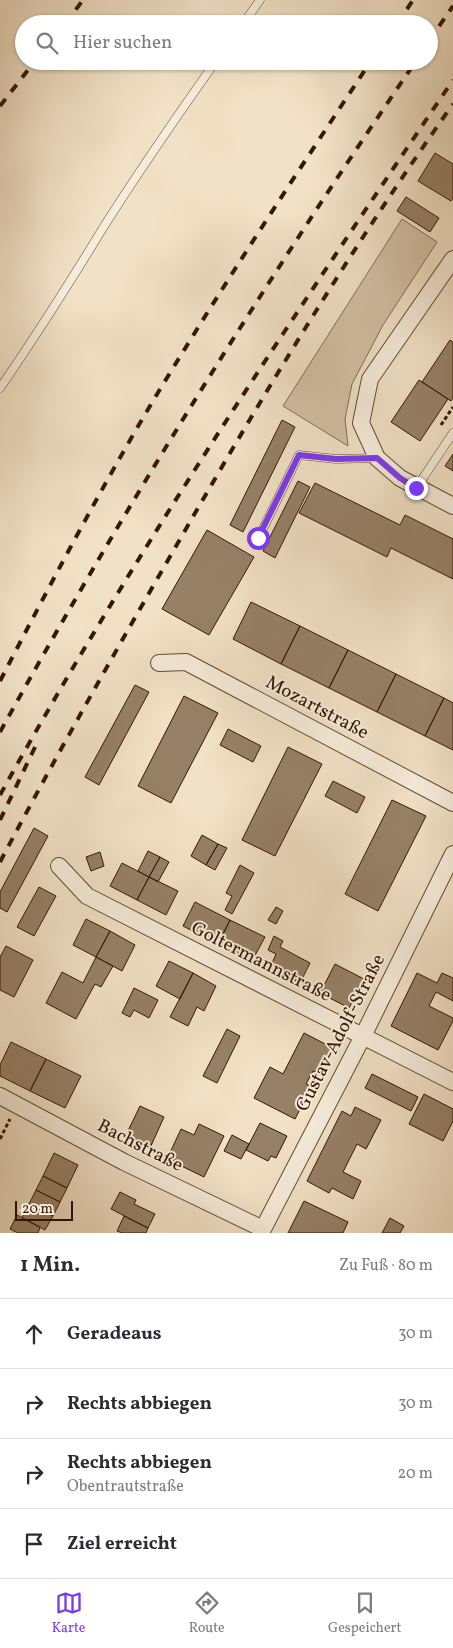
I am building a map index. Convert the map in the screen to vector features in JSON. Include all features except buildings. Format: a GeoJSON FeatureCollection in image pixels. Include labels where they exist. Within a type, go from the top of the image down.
{"type":"FeatureCollection","features":[{"type":"Feature","properties":{"kind":"street"},"geometry":{"type":"LineString","coordinates":[[453,259],[370,379],[361,423],[377,458],[400,478],[453,506]]}},
{"type":"Feature","properties":{"kind":"street","name":"Mozartstraße"},"geometry":{"type":"LineString","coordinates":[[159,663],[186,662],[453,802]]}},
{"type":"Feature","properties":{"kind":"street","name":"Gustav-Adolf-Straße"},"geometry":{"type":"LineString","coordinates":[[262,1229],[363,1036],[453,854]]}},
{"type":"Feature","properties":{"kind":"street","name":"Goltermannstraße"},"geometry":{"type":"LineString","coordinates":[[59,866],[87,896],[453,1082]]}},
{"type":"Feature","properties":{"kind":"street","name":"Bachstraße"},"geometry":{"type":"LineString","coordinates":[[0,1096],[124,1162],[262,1229]]}},
{"type":"Feature","properties":{"kind":"lane"},"geometry":{"type":"LineString","coordinates":[[249,15],[260,0]]}},
{"type":"Feature","properties":{"kind":"lane"},"geometry":{"type":"LineString","coordinates":[[0,388],[188,99],[209,70]]}},
{"type":"Feature","properties":{"kind":"lane"},"geometry":{"type":"LineString","coordinates":[[416,488],[453,433]]}},
{"type":"Feature","properties":{"kind":"lane"},"geometry":{"type":"LineString","coordinates":[[258,538],[299,455],[336,459],[377,458]]}},
{"type":"Feature","properties":{"kind":"shaded area"},"geometry":{"type":"Polygon","coordinates":[[[402,219],[437,242],[383,325],[352,384],[345,419],[348,446],[283,406],[402,219]]]}},
{"type":"Feature","properties":{"kind":"railway"},"geometry":{"type":"LineString","coordinates":[[72,15],[83,0]]}},
{"type":"Feature","properties":{"kind":"railway"},"geometry":{"type":"LineString","coordinates":[[403,15],[413,0]]}},
{"type":"Feature","properties":{"kind":"railway"},"geometry":{"type":"LineString","coordinates":[[438,28],[453,6]]}},
{"type":"Feature","properties":{"kind":"railway"},"geometry":{"type":"LineString","coordinates":[[0,106],[28,70]]}},
{"type":"Feature","properties":{"kind":"railway"},"geometry":{"type":"LineString","coordinates":[[0,681],[99,495],[162,386],[265,222],[365,70]]}},
{"type":"Feature","properties":{"kind":"railway"},"geometry":{"type":"LineString","coordinates":[[0,732],[98,560],[200,392],[306,225],[410,70]]}},
{"type":"Feature","properties":{"kind":"railway"},"geometry":{"type":"LineString","coordinates":[[0,795],[52,703],[162,522],[276,344],[453,80]]}},
{"type":"Feature","properties":{"kind":"railway"},"geometry":{"type":"LineString","coordinates":[[0,862],[108,665],[241,435],[379,212],[453,104]]}},
{"type":"Feature","properties":{"kind":"railway"},"geometry":{"type":"LineString","coordinates":[[0,820],[37,743]]}},
{"type":"Feature","properties":{"kind":"route"},"geometry":{"type":"LineString","coordinates":[[258,538],[299,455],[336,459],[377,458],[400,478],[416,488]]}}]}
